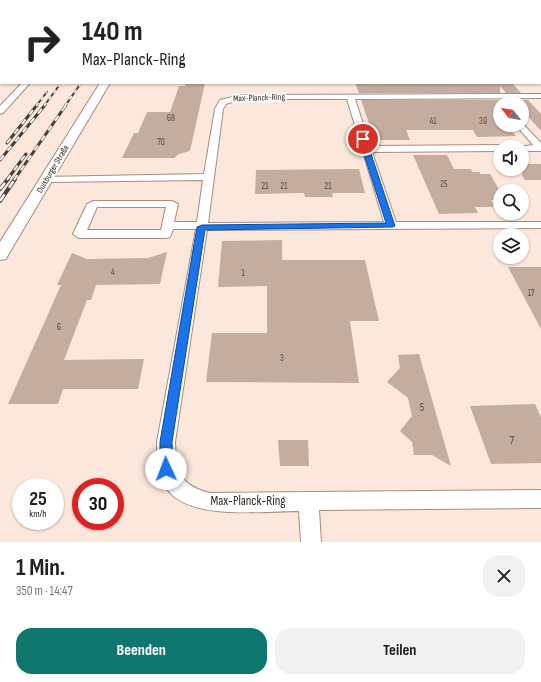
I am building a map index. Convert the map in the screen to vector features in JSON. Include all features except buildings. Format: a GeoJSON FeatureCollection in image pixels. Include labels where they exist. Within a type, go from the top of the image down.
{"type":"FeatureCollection","features":[{"type":"Feature","properties":{"kind":"main road","name":"Duisburger Straße"},"geometry":{"type":"LineString","coordinates":[[0,255],[104,84]]}},
{"type":"Feature","properties":{"kind":"street"},"geometry":{"type":"LineString","coordinates":[[0,111],[25,84]]}},
{"type":"Feature","properties":{"kind":"street","name":"Max-Planck-Ring"},"geometry":{"type":"LineString","coordinates":[[541,96],[241,97],[223,102],[219,109],[202,226],[166,442],[165,460],[168,475],[174,486],[183,493],[210,502],[541,499]]}},
{"type":"Feature","properties":{"kind":"street"},"geometry":{"type":"LineString","coordinates":[[350,97],[391,226]]}},
{"type":"Feature","properties":{"kind":"street"},"geometry":{"type":"LineString","coordinates":[[526,132],[540,148]]}},
{"type":"Feature","properties":{"kind":"street"},"geometry":{"type":"LineString","coordinates":[[367,149],[493,148]]}},
{"type":"Feature","properties":{"kind":"street"},"geometry":{"type":"LineString","coordinates":[[529,148],[540,148]]}},
{"type":"Feature","properties":{"kind":"street"},"geometry":{"type":"LineString","coordinates":[[47,179],[208,177]]}},
{"type":"Feature","properties":{"kind":"street"},"geometry":{"type":"LineString","coordinates":[[93,204],[172,204],[168,225],[166,234],[79,234],[93,204]]}},
{"type":"Feature","properties":{"kind":"street"},"geometry":{"type":"LineString","coordinates":[[168,225],[541,225]]}},
{"type":"Feature","properties":{"kind":"street"},"geometry":{"type":"LineString","coordinates":[[308,501],[310,542]]}},
{"type":"Feature","properties":{"kind":"railway"},"geometry":{"type":"LineString","coordinates":[[44,106],[60,84]]}},
{"type":"Feature","properties":{"kind":"railway"},"geometry":{"type":"LineString","coordinates":[[65,106],[80,84]]}},
{"type":"Feature","properties":{"kind":"railway"},"geometry":{"type":"LineString","coordinates":[[36,106],[47,92]]}},
{"type":"Feature","properties":{"kind":"railway"},"geometry":{"type":"LineString","coordinates":[[7,143],[37,105]]}},
{"type":"Feature","properties":{"kind":"railway"},"geometry":{"type":"LineString","coordinates":[[0,160],[45,105]]}},
{"type":"Feature","properties":{"kind":"railway"},"geometry":{"type":"LineString","coordinates":[[14,180],[66,105]]}},
{"type":"Feature","properties":{"kind":"railway"},"geometry":{"type":"LineString","coordinates":[[7,180],[26,154]]}},
{"type":"Feature","properties":{"kind":"railway"},"geometry":{"type":"LineString","coordinates":[[0,189],[8,179]]}},
{"type":"Feature","properties":{"kind":"railway"},"geometry":{"type":"LineString","coordinates":[[0,201],[15,179]]}},
{"type":"Feature","properties":{"kind":"route"},"geometry":{"type":"LineString","coordinates":[[166,469],[166,442],[189,296],[202,227],[391,226],[363,139]]}}]}
